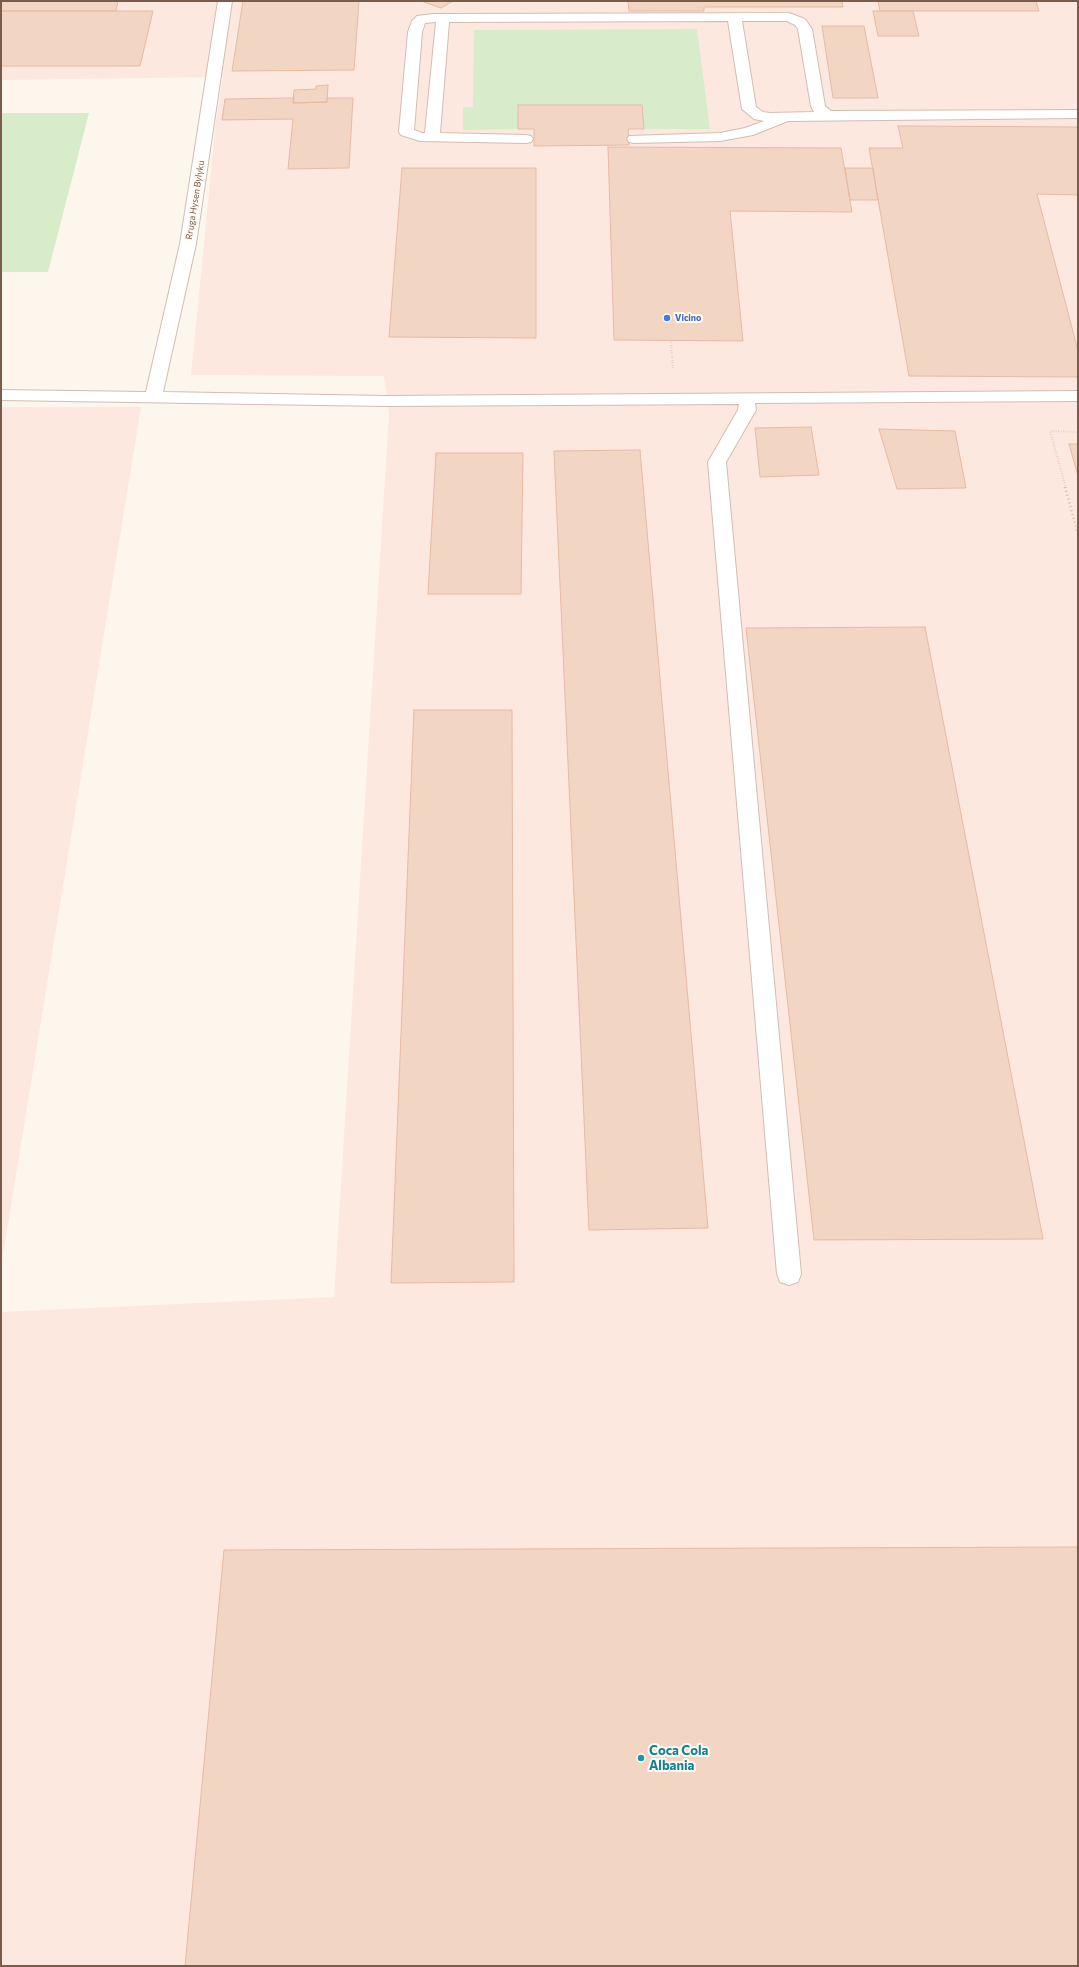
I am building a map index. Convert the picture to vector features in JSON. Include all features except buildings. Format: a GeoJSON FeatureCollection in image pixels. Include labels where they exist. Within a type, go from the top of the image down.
{"type":"FeatureCollection","features":[{"type":"Feature","properties":{"kind":"street","name":"Rruga Hysen Bylyku"},"geometry":{"type":"LineString","coordinates":[[154,396],[188,244],[225,1]]}},
{"type":"Feature","properties":{"kind":"street"},"geometry":{"type":"LineString","coordinates":[[734,17],[749,109],[759,116],[1078,114]]}},
{"type":"Feature","properties":{"kind":"street"},"geometry":{"type":"LineString","coordinates":[[526,139],[414,136],[406,132],[415,32],[422,19],[789,17],[803,25],[818,106],[826,114],[835,116]]}},
{"type":"Feature","properties":{"kind":"street"},"geometry":{"type":"LineString","coordinates":[[432,137],[443,18]]}},
{"type":"Feature","properties":{"kind":"street"},"geometry":{"type":"LineString","coordinates":[[634,139],[720,137],[748,132],[787,117]]}},
{"type":"Feature","properties":{"kind":"street"},"geometry":{"type":"LineString","coordinates":[[1,396],[154,396],[384,401],[1078,396]]}},
{"type":"Feature","properties":{"kind":"street"},"geometry":{"type":"LineString","coordinates":[[747,398],[747,410],[717,462],[789,1274]]}},
{"type":"Feature","properties":{"kind":"path"},"geometry":{"type":"LineString","coordinates":[[1078,432],[1050,431],[1078,534]]}},
{"type":"Feature","properties":{"kind":"shaded area"},"geometry":{"type":"Polygon","coordinates":[[[1,1],[1078,1],[1078,1966],[1,1966],[1,1312],[334,1297],[389,414],[384,376],[191,375],[216,121],[223,77],[1,80],[1,1]]]}},
{"type":"Feature","properties":{"kind":"shaded area"},"geometry":{"type":"Polygon","coordinates":[[[1,407],[141,407],[1,1267],[1,407]]]}},
{"type":"Feature","properties":{"kind":"green space"},"geometry":{"type":"Polygon","coordinates":[[[697,29],[710,129],[644,129],[642,105],[518,105],[518,129],[463,130],[463,107],[473,107],[474,30],[697,29]]]}},
{"type":"Feature","properties":{"kind":"green space"},"geometry":{"type":"Polygon","coordinates":[[[1,113],[89,113],[48,272],[1,272],[1,113]]]}},
{"type":"Feature","properties":{"kind":"place","name":"Vicino"},"geometry":{"type":"Point","coordinates":[667,318]}},
{"type":"Feature","properties":{"kind":"place","name":"Coca Cola Albania"},"geometry":{"type":"Point","coordinates":[641,1758]}}]}
